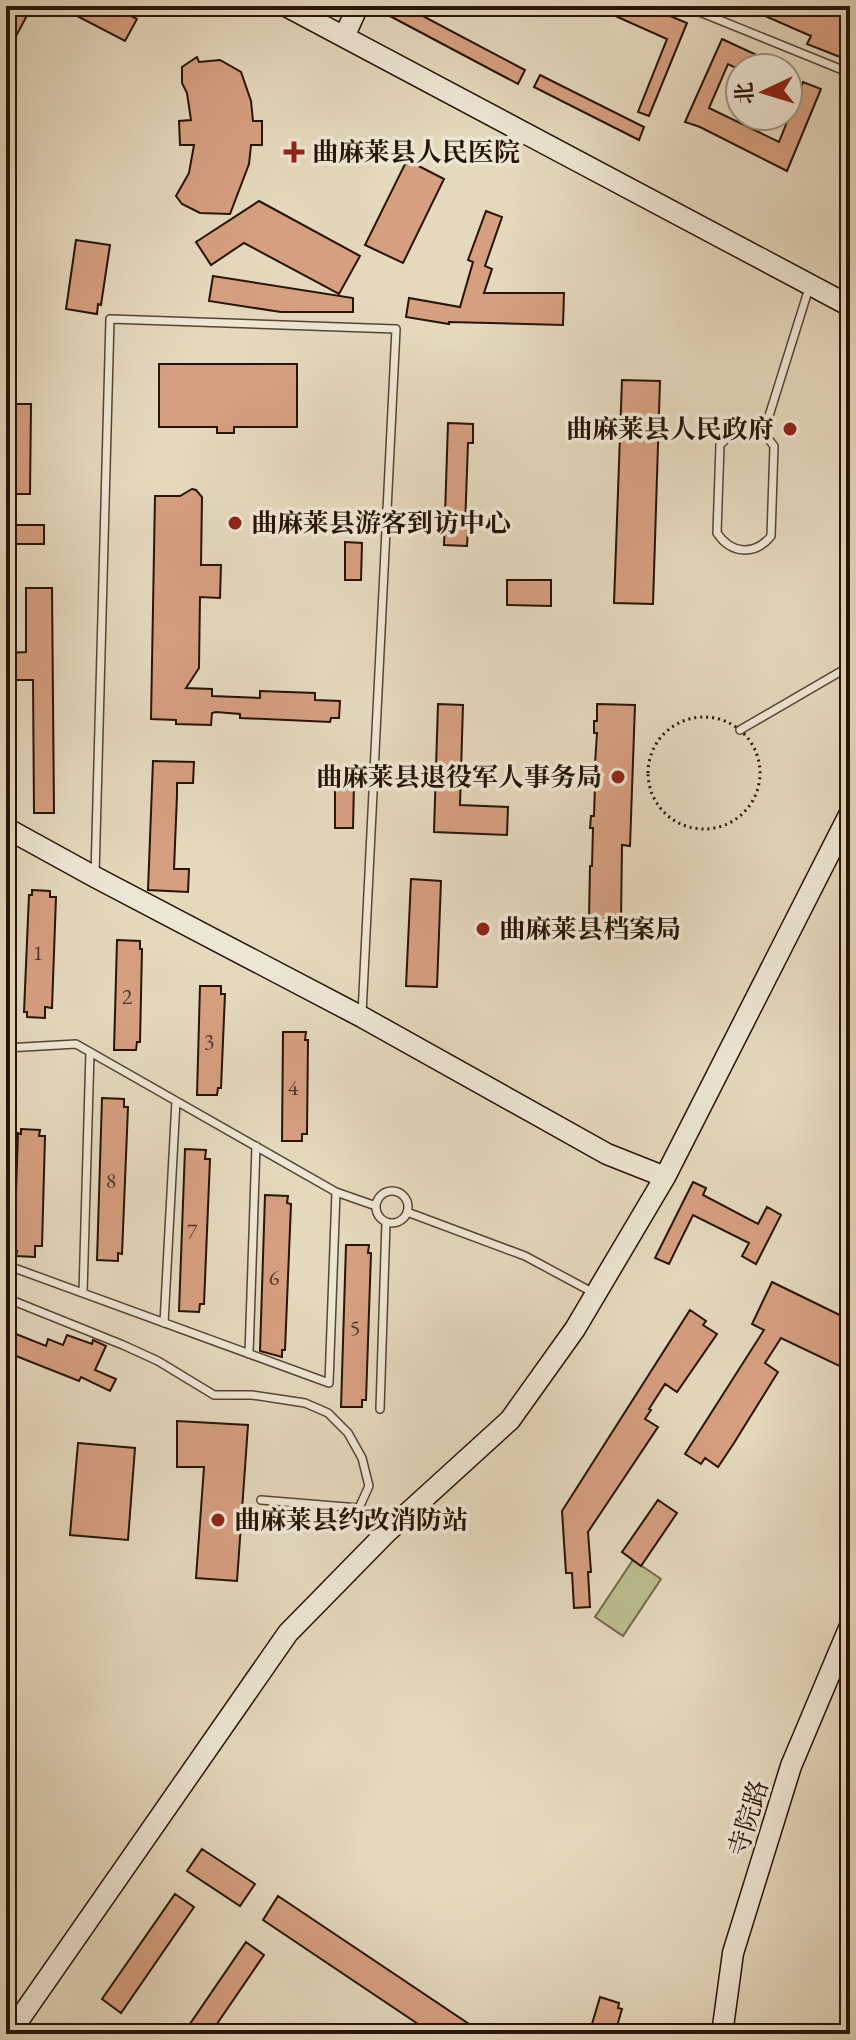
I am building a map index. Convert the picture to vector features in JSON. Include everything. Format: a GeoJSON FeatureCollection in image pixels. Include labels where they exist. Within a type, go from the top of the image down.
{"type":"FeatureCollection","features":[{"type":"Feature","properties":{"kind":"main road"},"geometry":{"type":"LineString","coordinates":[[286,6],[850,306]]}},
{"type":"Feature","properties":{"kind":"main road"},"geometry":{"type":"LineString","coordinates":[[344,37],[358,6]]}},
{"type":"Feature","properties":{"kind":"main road"},"geometry":{"type":"LineString","coordinates":[[819,290],[850,287]]}},
{"type":"Feature","properties":{"kind":"main road"},"geometry":{"type":"LineString","coordinates":[[9,2034],[288,1633],[387,1532],[510,1420],[575,1329],[665,1177],[850,813]]}},
{"type":"Feature","properties":{"kind":"main road"},"geometry":{"type":"LineString","coordinates":[[6,828],[362,1017],[607,1154],[665,1177]]}},
{"type":"Feature","properties":{"kind":"main road","name":"寺院路"},"geometry":{"type":"LineString","coordinates":[[722,2034],[733,1953],[787,1780],[850,1626]]}},
{"type":"Feature","properties":{"kind":"lane"},"geometry":{"type":"LineString","coordinates":[[685,6],[701,9],[850,73]]}},
{"type":"Feature","properties":{"kind":"lane"},"geometry":{"type":"LineString","coordinates":[[763,435],[819,290]]}},
{"type":"Feature","properties":{"kind":"lane"},"geometry":{"type":"LineString","coordinates":[[95,877],[110,319],[396,329],[362,1017]]}},
{"type":"Feature","properties":{"kind":"lane"},"geometry":{"type":"LineString","coordinates":[[740,430],[763,435],[774,446],[771,536],[752,550],[736,549],[717,533],[720,445],[740,430]]}},
{"type":"Feature","properties":{"kind":"lane"},"geometry":{"type":"LineString","coordinates":[[740,730],[850,666]]}},
{"type":"Feature","properties":{"kind":"lane"},"geometry":{"type":"LineString","coordinates":[[6,1155],[8,1048],[76,1044],[336,1192],[376,1206]]}},
{"type":"Feature","properties":{"kind":"lane"},"geometry":{"type":"LineString","coordinates":[[83,1293],[90,1052]]}},
{"type":"Feature","properties":{"kind":"lane"},"geometry":{"type":"LineString","coordinates":[[164,1323],[176,1101]]}},
{"type":"Feature","properties":{"kind":"lane"},"geometry":{"type":"LineString","coordinates":[[249,1354],[256,1146]]}},
{"type":"Feature","properties":{"kind":"lane"},"geometry":{"type":"LineString","coordinates":[[393,1191],[405,1196],[407,1212],[403,1220],[397,1223],[386,1222],[380,1217],[376,1206],[381,1194],[393,1191]]}},
{"type":"Feature","properties":{"kind":"lane"},"geometry":{"type":"LineString","coordinates":[[6,1265],[329,1383],[336,1192]]}},
{"type":"Feature","properties":{"kind":"lane"},"geometry":{"type":"LineString","coordinates":[[407,1212],[525,1256],[596,1294]]}},
{"type":"Feature","properties":{"kind":"lane"},"geometry":{"type":"LineString","coordinates":[[380,1409],[386,1222]]}},
{"type":"Feature","properties":{"kind":"lane"},"geometry":{"type":"LineString","coordinates":[[6,1298],[158,1361],[214,1395],[252,1395],[305,1403],[328,1413],[348,1433],[362,1458],[369,1486],[359,1508]]}},
{"type":"Feature","properties":{"kind":"lane"},"geometry":{"type":"LineString","coordinates":[[261,1500],[359,1508],[387,1532]]}},
{"type":"Feature","properties":{"kind":"path"},"geometry":{"type":"LineString","coordinates":[[696,717],[719,719],[740,730],[754,748],[760,771],[756,794],[743,813],[723,826],[700,829],[678,823],[668,816],[649,787],[649,763],[657,741],[674,725],[696,717]]}},
{"type":"Feature","properties":{"kind":"green space"},"geometry":{"type":"Polygon","coordinates":[[[633,1560],[661,1579],[623,1636],[595,1617],[633,1560]]]}},
{"type":"Feature","properties":{"kind":"building"},"geometry":{"type":"Polygon","coordinates":[[[6,6],[32,6],[6,55],[6,6]]]}},
{"type":"Feature","properties":{"kind":"building"},"geometry":{"type":"Polygon","coordinates":[[[58,6],[112,6],[137,19],[125,41],[58,6]]]}},
{"type":"Feature","properties":{"kind":"building"},"geometry":{"type":"Polygon","coordinates":[[[371,6],[404,6],[525,70],[518,84],[371,6]]]}},
{"type":"Feature","properties":{"kind":"building"},"geometry":{"type":"Polygon","coordinates":[[[593,6],[646,6],[687,23],[649,116],[638,112],[667,39],[593,6]]]}},
{"type":"Feature","properties":{"kind":"building"},"geometry":{"type":"Polygon","coordinates":[[[742,6],[850,6],[850,61],[807,44],[811,36],[742,6]]]}},
{"type":"Feature","properties":{"kind":"building"},"geometry":{"type":"Polygon","coordinates":[[[722,39],[750,52],[724,52],[724,73],[709,108],[724,115],[724,132],[758,132],[779,142],[783,132],[803,132],[787,171],[685,122],[722,39]]]}},
{"type":"Feature","properties":{"kind":"building"},"geometry":{"type":"Polygon","coordinates":[[[197,57],[199,62],[220,60],[241,72],[251,101],[253,121],[262,121],[262,145],[251,145],[249,164],[230,214],[200,213],[182,204],[176,196],[189,173],[194,145],[180,145],[179,121],[191,120],[187,93],[182,83],[182,67],[197,57]]]}},
{"type":"Feature","properties":{"kind":"building"},"geometry":{"type":"Polygon","coordinates":[[[540,75],[644,127],[639,140],[534,87],[540,75]]]}},
{"type":"Feature","properties":{"kind":"building"},"geometry":{"type":"Polygon","coordinates":[[[804,82],[821,89],[804,130],[804,82]]]}},
{"type":"Feature","properties":{"kind":"building"},"geometry":{"type":"Polygon","coordinates":[[[407,160],[444,179],[403,263],[365,245],[407,160]]]}},
{"type":"Feature","properties":{"kind":"building"},"geometry":{"type":"Polygon","coordinates":[[[259,201],[360,256],[339,294],[244,243],[211,265],[196,242],[259,201]]]}},
{"type":"Feature","properties":{"kind":"building"},"geometry":{"type":"Polygon","coordinates":[[[486,211],[502,217],[485,266],[492,269],[484,293],[564,293],[563,325],[449,324],[406,317],[409,298],[460,307],[473,262],[468,260],[486,211]]]}},
{"type":"Feature","properties":{"kind":"building"},"geometry":{"type":"Polygon","coordinates":[[[76,240],[110,245],[97,314],[66,309],[76,240]]]}},
{"type":"Feature","properties":{"kind":"building"},"geometry":{"type":"Polygon","coordinates":[[[213,276],[353,298],[353,312],[281,312],[209,301],[213,276]]]}},
{"type":"Feature","properties":{"kind":"building"},"geometry":{"type":"Polygon","coordinates":[[[159,364],[297,364],[297,427],[234,427],[234,433],[217,433],[217,427],[159,427],[159,364]]]}},
{"type":"Feature","properties":{"kind":"building"},"geometry":{"type":"Polygon","coordinates":[[[622,380],[660,381],[653,604],[614,603],[622,380]]]}},
{"type":"Feature","properties":{"kind":"building"},"geometry":{"type":"Polygon","coordinates":[[[6,404],[31,404],[30,494],[6,494],[6,404]]]}},
{"type":"Feature","properties":{"kind":"building"},"geometry":{"type":"Polygon","coordinates":[[[448,423],[473,424],[473,443],[468,443],[467,546],[444,545],[448,423]]]}},
{"type":"Feature","properties":{"kind":"building"},"geometry":{"type":"Polygon","coordinates":[[[192,489],[202,497],[201,565],[221,565],[220,598],[200,597],[199,668],[186,688],[212,689],[212,696],[260,698],[260,691],[315,693],[315,700],[340,701],[339,718],[331,718],[330,722],[240,718],[240,714],[216,712],[212,713],[211,725],[176,724],[176,720],[151,719],[155,496],[180,496],[192,489]]]}},
{"type":"Feature","properties":{"kind":"building"},"geometry":{"type":"Polygon","coordinates":[[[6,525],[44,525],[44,544],[6,544],[6,525]]]}},
{"type":"Feature","properties":{"kind":"building"},"geometry":{"type":"Polygon","coordinates":[[[345,542],[362,543],[361,580],[345,580],[345,542]]]}},
{"type":"Feature","properties":{"kind":"building"},"geometry":{"type":"Polygon","coordinates":[[[507,580],[551,580],[551,606],[507,605],[507,580]]]}},
{"type":"Feature","properties":{"kind":"building"},"geometry":{"type":"Polygon","coordinates":[[[26,588],[52,588],[54,813],[34,813],[33,680],[8,680],[8,653],[26,652],[26,588]]]}},
{"type":"Feature","properties":{"kind":"building"},"geometry":{"type":"Polygon","coordinates":[[[438,704],[463,705],[460,805],[508,807],[507,835],[434,832],[438,704]]]}},
{"type":"Feature","properties":{"kind":"building"},"geometry":{"type":"Polygon","coordinates":[[[597,704],[635,705],[630,846],[622,845],[621,920],[589,919],[597,704]]]}},
{"type":"Feature","properties":{"kind":"building"},"geometry":{"type":"Polygon","coordinates":[[[153,761],[194,762],[193,783],[177,783],[174,869],[189,869],[188,892],[148,890],[153,761]]]}},
{"type":"Feature","properties":{"kind":"building"},"geometry":{"type":"Polygon","coordinates":[[[335,783],[354,783],[353,828],[335,828],[335,783]]]}},
{"type":"Feature","properties":{"kind":"building"},"geometry":{"type":"Polygon","coordinates":[[[411,879],[441,881],[437,987],[406,986],[411,879]]]}},
{"type":"Feature","properties":{"kind":"building"},"geometry":{"type":"Polygon","coordinates":[[[32,890],[50,891],[50,897],[56,897],[52,1008],[45,1007],[45,1018],[27,1017],[27,1012],[24,1012],[29,895],[32,895],[32,890]]]}},
{"type":"Feature","properties":{"kind":"building"},"geometry":{"type":"Polygon","coordinates":[[[117,940],[140,941],[142,949],[140,1042],[137,1042],[136,1050],[114,1050],[117,940]]]}},
{"type":"Feature","properties":{"kind":"building"},"geometry":{"type":"Polygon","coordinates":[[[200,986],[221,986],[221,994],[225,994],[221,1088],[218,1088],[217,1095],[197,1095],[200,986]]]}},
{"type":"Feature","properties":{"kind":"building"},"geometry":{"type":"Polygon","coordinates":[[[283,1032],[306,1032],[305,1040],[308,1040],[307,1134],[302,1134],[302,1141],[282,1141],[283,1032]]]}},
{"type":"Feature","properties":{"kind":"building"},"geometry":{"type":"Polygon","coordinates":[[[102,1098],[124,1099],[124,1107],[128,1107],[122,1254],[118,1253],[118,1261],[97,1260],[102,1098]]]}},
{"type":"Feature","properties":{"kind":"building"},"geometry":{"type":"Polygon","coordinates":[[[21,1129],[40,1130],[39,1136],[45,1136],[42,1246],[35,1246],[35,1257],[16,1256],[17,1251],[14,1251],[18,1133],[21,1134],[21,1129]]]}},
{"type":"Feature","properties":{"kind":"building"},"geometry":{"type":"Polygon","coordinates":[[[185,1149],[206,1150],[205,1159],[210,1159],[204,1304],[200,1304],[199,1312],[179,1311],[185,1149]]]}},
{"type":"Feature","properties":{"kind":"building"},"geometry":{"type":"Polygon","coordinates":[[[693,1182],[706,1188],[703,1195],[758,1224],[767,1207],[781,1215],[756,1264],[742,1256],[749,1243],[693,1215],[669,1264],[655,1258],[693,1182]]]}},
{"type":"Feature","properties":{"kind":"building"},"geometry":{"type":"Polygon","coordinates":[[[265,1195],[288,1196],[287,1203],[291,1204],[285,1350],[282,1350],[282,1357],[260,1351],[265,1195]]]}},
{"type":"Feature","properties":{"kind":"building"},"geometry":{"type":"Polygon","coordinates":[[[346,1245],[369,1245],[368,1253],[371,1253],[366,1400],[362,1400],[362,1407],[341,1407],[346,1245]]]}},
{"type":"Feature","properties":{"kind":"building"},"geometry":{"type":"Polygon","coordinates":[[[772,1282],[850,1320],[850,1371],[781,1338],[765,1363],[778,1372],[734,1443],[718,1467],[705,1458],[701,1464],[685,1454],[764,1330],[752,1324],[772,1282]]]}},
{"type":"Feature","properties":{"kind":"building"},"geometry":{"type":"Polygon","coordinates":[[[690,1310],[706,1321],[703,1325],[717,1334],[677,1392],[665,1384],[649,1409],[645,1419],[658,1427],[588,1532],[590,1607],[574,1608],[572,1573],[566,1573],[562,1511],[690,1310]]]}},
{"type":"Feature","properties":{"kind":"building"},"geometry":{"type":"Polygon","coordinates":[[[6,1330],[46,1346],[48,1339],[63,1345],[67,1335],[106,1346],[95,1370],[116,1379],[110,1391],[81,1377],[79,1381],[6,1352],[6,1330]]]}},
{"type":"Feature","properties":{"kind":"building"},"geometry":{"type":"Polygon","coordinates":[[[177,1421],[248,1425],[237,1581],[196,1578],[204,1467],[177,1467],[177,1421]]]}},
{"type":"Feature","properties":{"kind":"building"},"geometry":{"type":"Polygon","coordinates":[[[78,1443],[135,1448],[128,1540],[70,1535],[78,1443]]]}},
{"type":"Feature","properties":{"kind":"building"},"geometry":{"type":"Polygon","coordinates":[[[658,1500],[677,1513],[641,1566],[622,1552],[658,1500]]]}},
{"type":"Feature","properties":{"kind":"building"},"geometry":{"type":"Polygon","coordinates":[[[202,1849],[255,1884],[240,1906],[187,1871],[202,1849]]]}},
{"type":"Feature","properties":{"kind":"building"},"geometry":{"type":"Polygon","coordinates":[[[175,1894],[194,1907],[121,2013],[102,1999],[175,1894]]]}},
{"type":"Feature","properties":{"kind":"building"},"geometry":{"type":"Polygon","coordinates":[[[278,1896],[484,2034],[433,2034],[263,1920],[278,1896]]]}},
{"type":"Feature","properties":{"kind":"building"},"geometry":{"type":"Polygon","coordinates":[[[246,1942],[264,1955],[210,2034],[183,2034],[246,1942]]]}},
{"type":"Feature","properties":{"kind":"building"},"geometry":{"type":"Polygon","coordinates":[[[600,1997],[619,2003],[618,2008],[622,2009],[617,2026],[613,2025],[610,2034],[589,2034],[600,1997]]]}},
{"type":"Feature","properties":{"kind":"place","name":"曲麻莱县人民医院"},"geometry":{"type":"Point","coordinates":[294,152]}},
{"type":"Feature","properties":{"kind":"place","name":"曲麻莱县人民政府"},"geometry":{"type":"Point","coordinates":[790,429]}},
{"type":"Feature","properties":{"kind":"place","name":"曲麻莱县游客到访中心"},"geometry":{"type":"Point","coordinates":[235,523]}},
{"type":"Feature","properties":{"kind":"place","name":"曲麻莱县退役军人事务局"},"geometry":{"type":"Point","coordinates":[618,777]}},
{"type":"Feature","properties":{"kind":"place","name":"曲麻莱县档案局"},"geometry":{"type":"Point","coordinates":[483,929]}},
{"type":"Feature","properties":{"kind":"place","name":"曲麻莱县约改消防站"},"geometry":{"type":"Point","coordinates":[218,1520]}}]}
